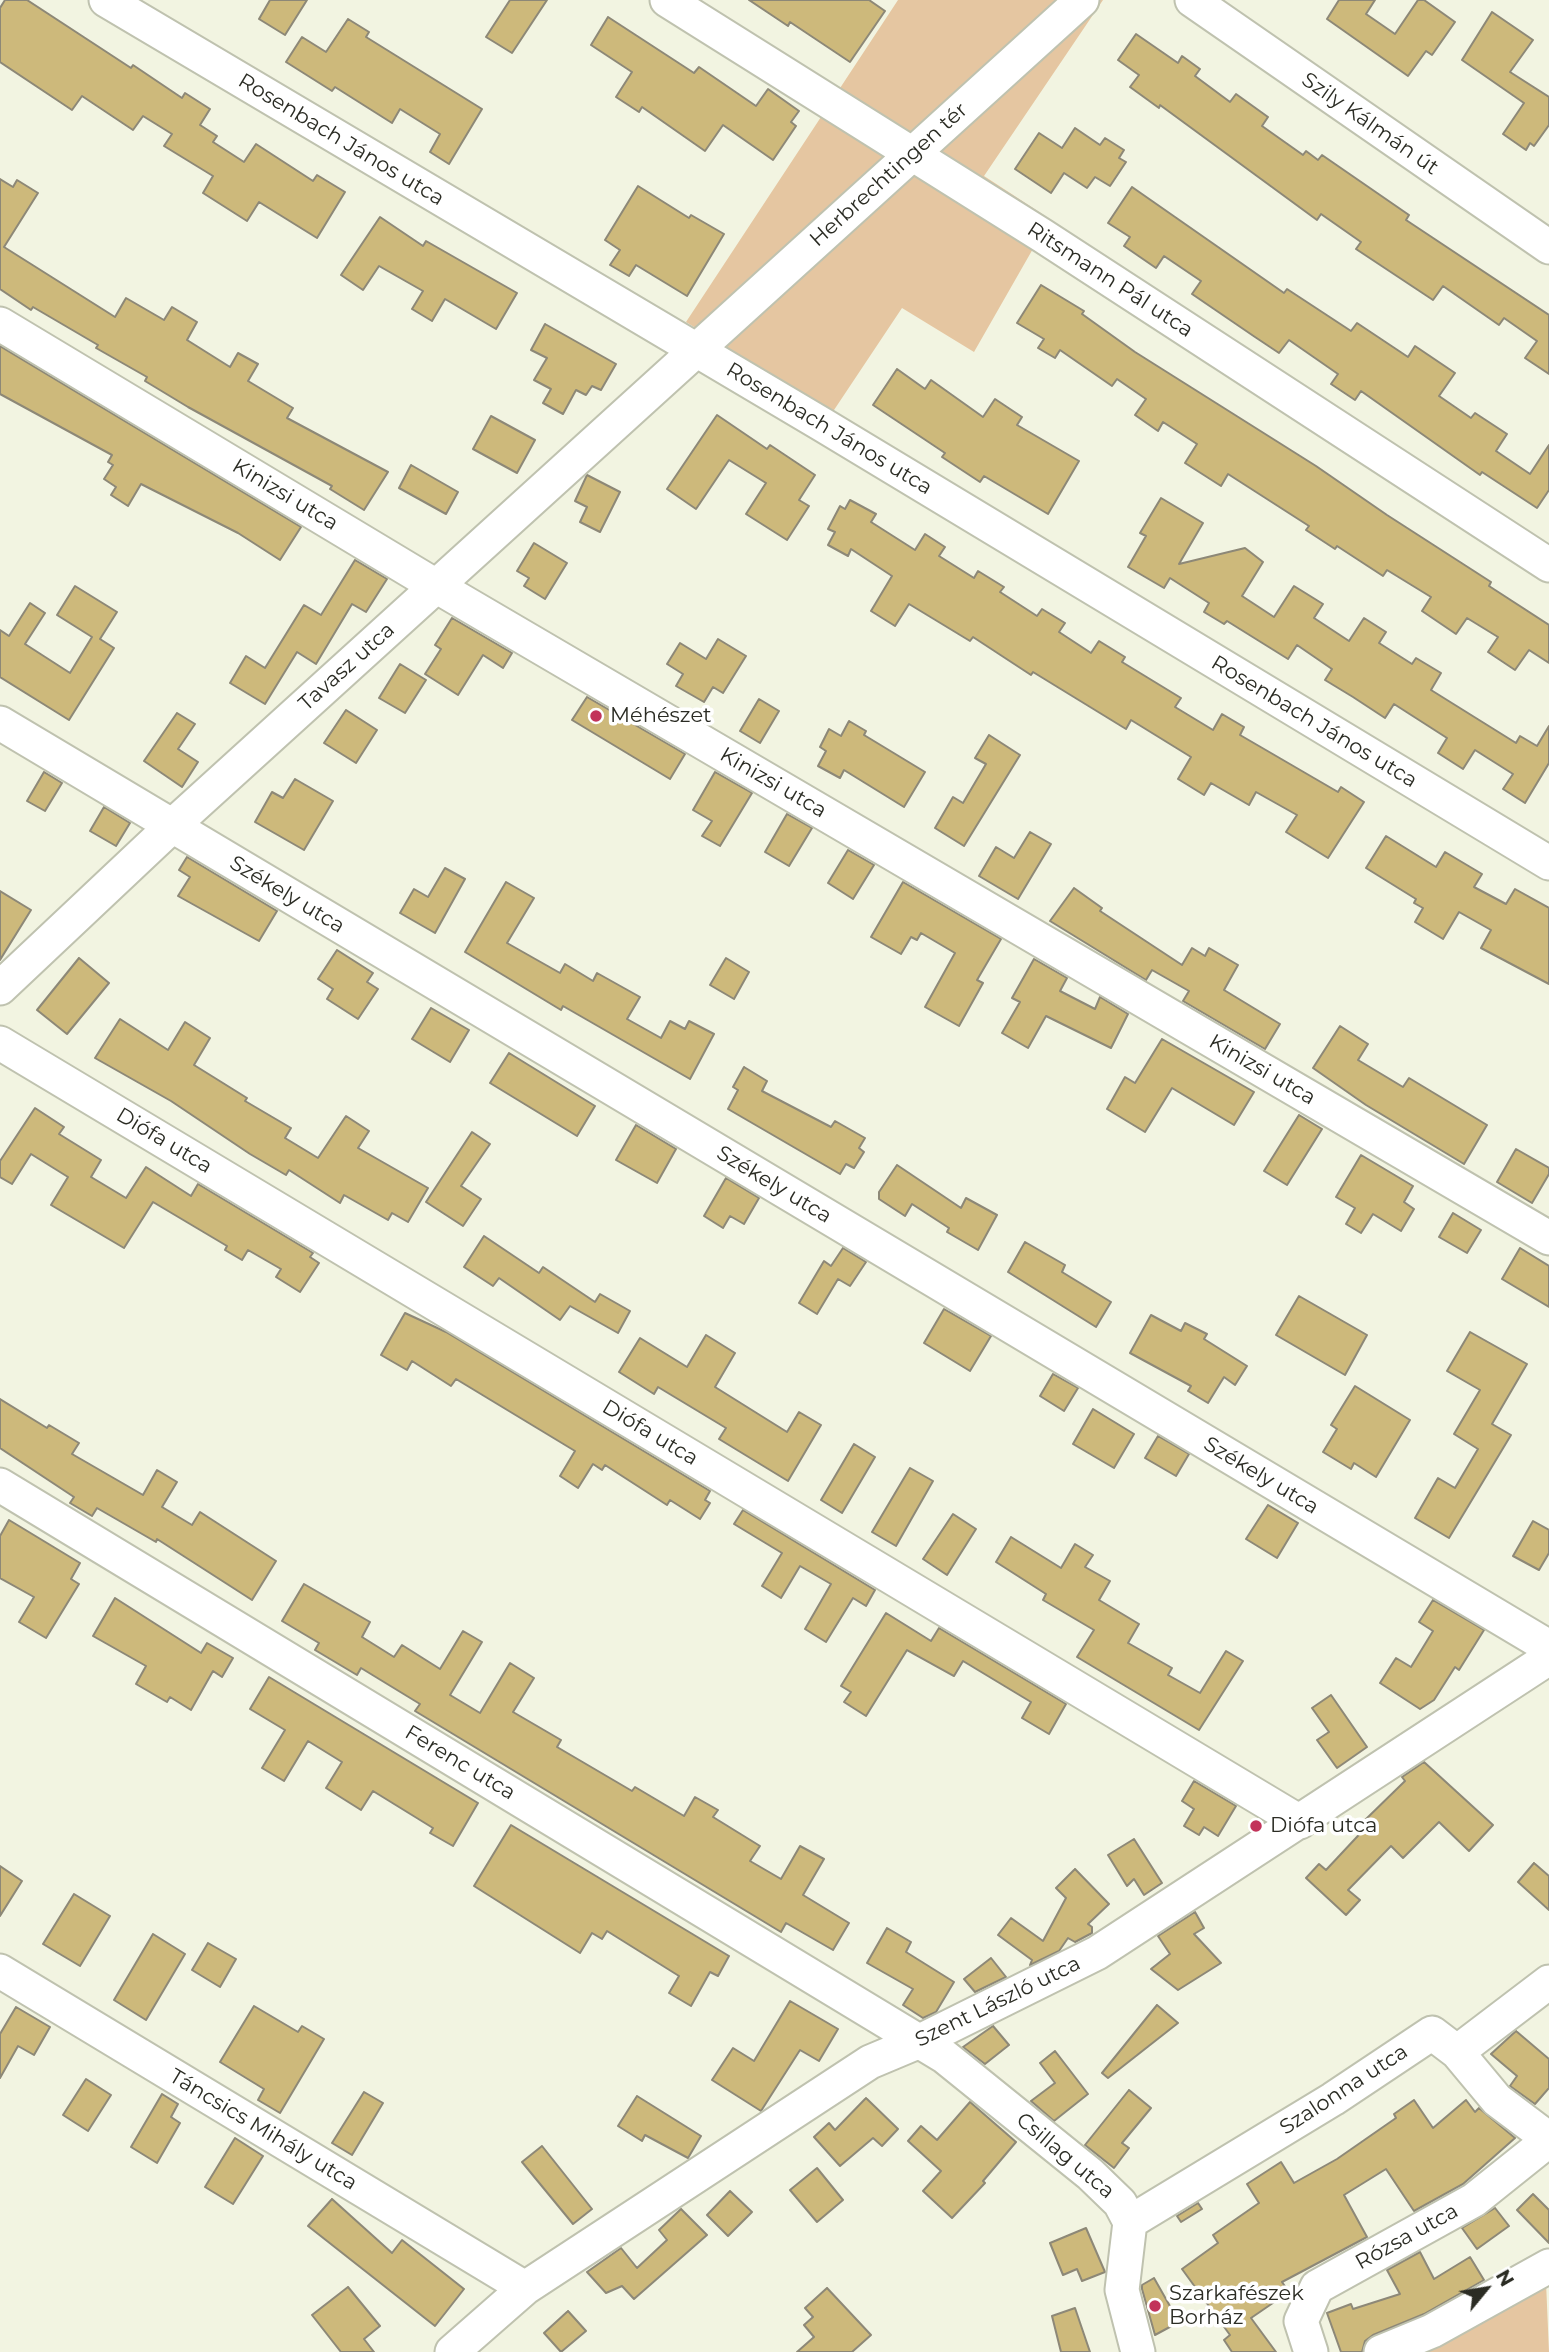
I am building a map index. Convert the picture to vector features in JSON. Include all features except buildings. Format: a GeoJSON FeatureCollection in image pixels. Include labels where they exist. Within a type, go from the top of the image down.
{"type":"FeatureCollection","features":[{"type":"Feature","properties":{"kind":"street","name":"Rosenbach János utca"},"geometry":{"type":"LineString","coordinates":[[106,0],[696,350],[1549,863]]}},
{"type":"Feature","properties":{"kind":"street","name":"Ritsmann Pál utca"},"geometry":{"type":"LineString","coordinates":[[667,0],[912,153],[1549,565]]}},
{"type":"Feature","properties":{"kind":"street","name":"Herbrechtingen tér"},"geometry":{"type":"LineString","coordinates":[[696,350],[1082,0]]}},
{"type":"Feature","properties":{"kind":"street","name":"Szily Kálmán út"},"geometry":{"type":"LineString","coordinates":[[1192,0],[1549,247]]}},
{"type":"Feature","properties":{"kind":"street","name":"Kinizsi utca"},"geometry":{"type":"LineString","coordinates":[[0,324],[436,586],[1549,1238]]}},
{"type":"Feature","properties":{"kind":"street","name":"Tavasz utca"},"geometry":{"type":"LineString","coordinates":[[0,988],[172,827],[696,350]]}},
{"type":"Feature","properties":{"kind":"street","name":"Székely utca"},"geometry":{"type":"LineString","coordinates":[[0,723],[1549,1647]]}},
{"type":"Feature","properties":{"kind":"street","name":"Diófa utca"},"geometry":{"type":"LineString","coordinates":[[0,1043],[1300,1822]]}},
{"type":"Feature","properties":{"kind":"street","name":"Ferenc utca"},"geometry":{"type":"LineString","coordinates":[[0,1485],[920,2041]]}},
{"type":"Feature","properties":{"kind":"street","name":"Szent László utca"},"geometry":{"type":"LineString","coordinates":[[452,2352],[525,2288],[870,2062],[920,2041],[1097,1953],[1549,1658]]}},
{"type":"Feature","properties":{"kind":"street","name":"Táncsics Mihály utca"},"geometry":{"type":"LineString","coordinates":[[0,1971],[525,2288]]}},
{"type":"Feature","properties":{"kind":"street"},"geometry":{"type":"LineString","coordinates":[[1549,1982],[1457,2052],[1497,2100],[1549,2140]]}},
{"type":"Feature","properties":{"kind":"street","name":"Szalonna utca"},"geometry":{"type":"LineString","coordinates":[[1130,2222],[1334,2099],[1432,2033],[1457,2052]]}},
{"type":"Feature","properties":{"kind":"street","name":"Csillag utca"},"geometry":{"type":"LineString","coordinates":[[920,2041],[945,2057],[1090,2174],[1120,2203],[1130,2222]]}},
{"type":"Feature","properties":{"kind":"street","name":"Rózsa utca"},"geometry":{"type":"LineString","coordinates":[[1311,2352],[1301,2321],[1317,2287],[1474,2200],[1549,2140]]}},
{"type":"Feature","properties":{"kind":"street"},"geometry":{"type":"LineString","coordinates":[[1130,2222],[1122,2290],[1138,2352]]}},
{"type":"Feature","properties":{"kind":"street"},"geometry":{"type":"LineString","coordinates":[[1381,2352],[1432,2331],[1549,2266]]}},
{"type":"Feature","properties":{"kind":"shaded area"},"geometry":{"type":"Polygon","coordinates":[[[898,0],[1103,0],[984,176],[1050,219],[974,352],[902,308],[832,413],[686,322],[898,0]]]}},
{"type":"Feature","properties":{"kind":"shaded area"},"geometry":{"type":"Polygon","coordinates":[[[1546,2282],[1549,2352],[1409,2352],[1546,2282]]]}},
{"type":"Feature","properties":{"kind":"place","name":"Méhészet"},"geometry":{"type":"Point","coordinates":[596,716]}},
{"type":"Feature","properties":{"kind":"place","name":"Diófa utca"},"geometry":{"type":"Point","coordinates":[1256,1826]}},
{"type":"Feature","properties":{"kind":"place","name":"Szarkafészek Borház"},"geometry":{"type":"Point","coordinates":[1155,2306]}}]}
